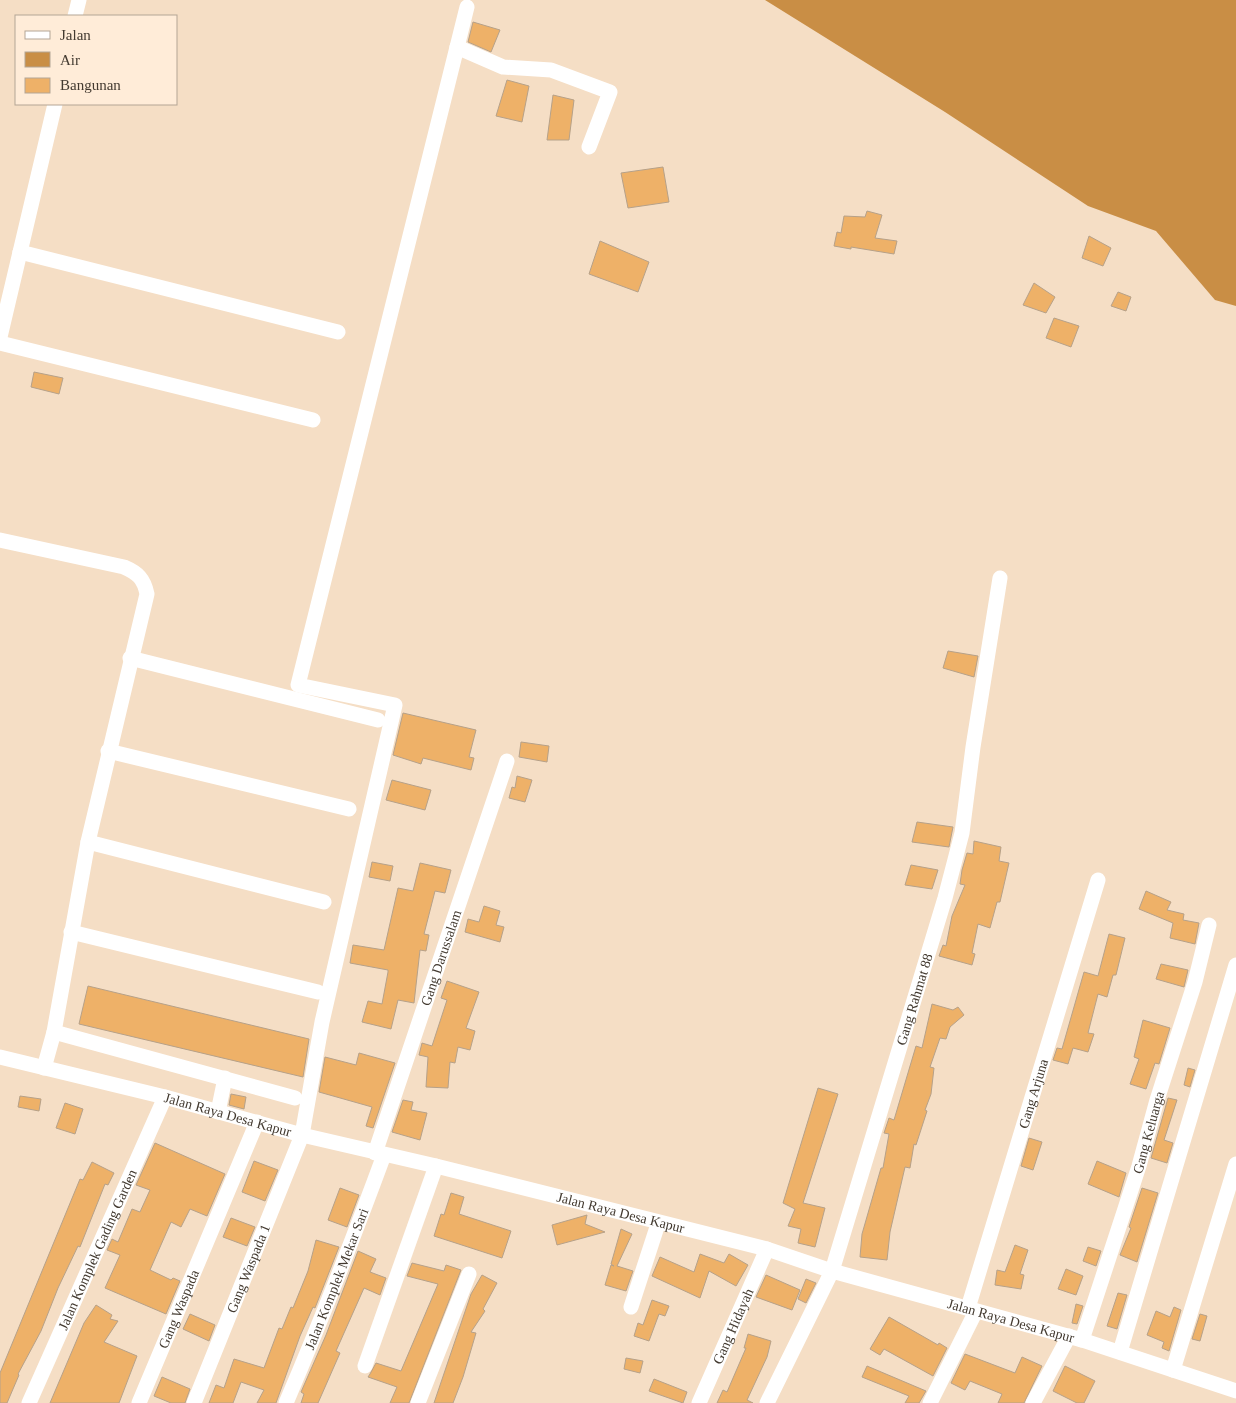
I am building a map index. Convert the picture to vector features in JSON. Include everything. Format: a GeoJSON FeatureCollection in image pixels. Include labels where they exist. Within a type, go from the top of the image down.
{"type":"FeatureCollection","features":[{"type":"Feature","properties":{"kind":"street"},"geometry":{"type":"LineString","coordinates":[[75,15],[79,0]]}},
{"type":"Feature","properties":{"kind":"street"},"geometry":{"type":"LineString","coordinates":[[467,7],[457,48],[503,67],[551,70],[610,92],[589,147]]}},
{"type":"Feature","properties":{"kind":"street","name":"Gang Waspada 1"},"geometry":{"type":"LineString","coordinates":[[194,1403],[302,1135],[322,1022],[395,705],[298,685],[457,48]]}},
{"type":"Feature","properties":{"kind":"street"},"geometry":{"type":"LineString","coordinates":[[0,336],[55,105]]}},
{"type":"Feature","properties":{"kind":"street"},"geometry":{"type":"LineString","coordinates":[[20,252],[338,332]]}},
{"type":"Feature","properties":{"kind":"street"},"geometry":{"type":"LineString","coordinates":[[0,343],[313,420]]}},
{"type":"Feature","properties":{"kind":"street"},"geometry":{"type":"LineString","coordinates":[[0,540],[124,567],[136,572],[145,583],[147,594],[130,658],[88,842],[54,1032],[44,1068]]}},
{"type":"Feature","properties":{"kind":"street","name":"Gang Rahmat 88"},"geometry":{"type":"LineString","coordinates":[[767,1403],[832,1271],[945,898],[962,833],[973,747],[1000,578]]}},
{"type":"Feature","properties":{"kind":"street"},"geometry":{"type":"LineString","coordinates":[[130,658],[378,720]]}},
{"type":"Feature","properties":{"kind":"street"},"geometry":{"type":"LineString","coordinates":[[108,751],[349,809]]}},
{"type":"Feature","properties":{"kind":"street","name":"Gang Darussalam"},"geometry":{"type":"LineString","coordinates":[[380,1154],[507,761]]}},
{"type":"Feature","properties":{"kind":"street"},"geometry":{"type":"LineString","coordinates":[[88,842],[324,902]]}},
{"type":"Feature","properties":{"kind":"street","name":"Gang Arjuna"},"geometry":{"type":"LineString","coordinates":[[930,1403],[972,1310],[1098,880]]}},
{"type":"Feature","properties":{"kind":"street","name":"Gang Keluarga"},"geometry":{"type":"LineString","coordinates":[[1033,1403],[1076,1338],[1139,1166],[1195,982],[1209,925]]}},
{"type":"Feature","properties":{"kind":"street"},"geometry":{"type":"LineString","coordinates":[[71,932],[318,992]]}},
{"type":"Feature","properties":{"kind":"street"},"geometry":{"type":"LineString","coordinates":[[1120,1352],[1236,965]]}},
{"type":"Feature","properties":{"kind":"street"},"geometry":{"type":"LineString","coordinates":[[54,1032],[295,1098]]}},
{"type":"Feature","properties":{"kind":"street","name":"Jalan Raya Desa Kapur"},"geometry":{"type":"LineString","coordinates":[[0,1057],[165,1097],[302,1135],[436,1166],[658,1224],[767,1249],[832,1271],[1076,1338],[1236,1391]]}},
{"type":"Feature","properties":{"kind":"street"},"geometry":{"type":"LineString","coordinates":[[218,1112],[225,1078]]}},
{"type":"Feature","properties":{"kind":"street","name":"Jalan Komplek Gading Garden"},"geometry":{"type":"LineString","coordinates":[[29,1403],[165,1097]]}},
{"type":"Feature","properties":{"kind":"street","name":"Gang Waspada"},"geometry":{"type":"LineString","coordinates":[[139,1403],[257,1122]]}},
{"type":"Feature","properties":{"kind":"street","name":"Jalan Komplek Mekar Sari"},"geometry":{"type":"LineString","coordinates":[[286,1403],[314,1333],[330,1300],[380,1154]]}},
{"type":"Feature","properties":{"kind":"street"},"geometry":{"type":"LineString","coordinates":[[1173,1370],[1236,1164]]}},
{"type":"Feature","properties":{"kind":"street"},"geometry":{"type":"LineString","coordinates":[[365,1366],[436,1166]]}},
{"type":"Feature","properties":{"kind":"street"},"geometry":{"type":"LineString","coordinates":[[631,1307],[658,1224]]}},
{"type":"Feature","properties":{"kind":"street","name":"Gang Hidayah"},"geometry":{"type":"LineString","coordinates":[[699,1403],[767,1249]]}},
{"type":"Feature","properties":{"kind":"street"},"geometry":{"type":"LineString","coordinates":[[418,1403],[469,1274]]}},
{"type":"Feature","properties":{"kind":"water"},"geometry":{"type":"Polygon","coordinates":[[[765,0],[1236,0],[1236,306],[1215,300],[1156,231],[1088,206],[945,112],[765,0]]]}},
{"type":"Feature","properties":{"kind":"building"},"geometry":{"type":"Polygon","coordinates":[[[473,22],[500,30],[491,52],[468,42],[473,22]]]}},
{"type":"Feature","properties":{"kind":"building"},"geometry":{"type":"Polygon","coordinates":[[[507,80],[529,86],[522,122],[496,116],[507,80]]]}},
{"type":"Feature","properties":{"kind":"building"},"geometry":{"type":"Polygon","coordinates":[[[553,95],[574,100],[569,140],[547,140],[553,95]]]}},
{"type":"Feature","properties":{"kind":"building"},"geometry":{"type":"Polygon","coordinates":[[[663,167],[669,202],[628,208],[621,173],[663,167]]]}},
{"type":"Feature","properties":{"kind":"building"},"geometry":{"type":"Polygon","coordinates":[[[867,211],[882,215],[875,238],[897,241],[894,254],[834,246],[837,232],[841,233],[844,216],[865,217],[867,211]]]}},
{"type":"Feature","properties":{"kind":"building"},"geometry":{"type":"Polygon","coordinates":[[[1089,236],[1111,248],[1103,266],[1082,258],[1089,236]]]}},
{"type":"Feature","properties":{"kind":"building"},"geometry":{"type":"Polygon","coordinates":[[[600,241],[649,262],[638,292],[589,274],[600,241]]]}},
{"type":"Feature","properties":{"kind":"building"},"geometry":{"type":"Polygon","coordinates":[[[1034,283],[1055,297],[1046,313],[1023,305],[1034,283]]]}},
{"type":"Feature","properties":{"kind":"building"},"geometry":{"type":"Polygon","coordinates":[[[1118,292],[1131,297],[1126,311],[1111,306],[1118,292]]]}},
{"type":"Feature","properties":{"kind":"building"},"geometry":{"type":"Polygon","coordinates":[[[1054,318],[1079,326],[1071,347],[1046,338],[1054,318]]]}},
{"type":"Feature","properties":{"kind":"building"},"geometry":{"type":"Polygon","coordinates":[[[34,372],[63,378],[59,394],[31,387],[34,372]]]}},
{"type":"Feature","properties":{"kind":"building"},"geometry":{"type":"Polygon","coordinates":[[[948,651],[978,656],[974,677],[943,668],[948,651]]]}},
{"type":"Feature","properties":{"kind":"building"},"geometry":{"type":"Polygon","coordinates":[[[403,713],[476,730],[469,757],[474,758],[471,770],[423,758],[421,764],[393,755],[403,713]]]}},
{"type":"Feature","properties":{"kind":"building"},"geometry":{"type":"Polygon","coordinates":[[[521,742],[549,746],[547,762],[519,757],[521,742]]]}},
{"type":"Feature","properties":{"kind":"building"},"geometry":{"type":"Polygon","coordinates":[[[517,776],[532,780],[525,802],[509,798],[512,787],[515,788],[517,776]]]}},
{"type":"Feature","properties":{"kind":"building"},"geometry":{"type":"Polygon","coordinates":[[[392,780],[431,790],[425,810],[386,800],[392,780]]]}},
{"type":"Feature","properties":{"kind":"building"},"geometry":{"type":"Polygon","coordinates":[[[917,822],[953,827],[949,847],[912,842],[917,822]]]}},
{"type":"Feature","properties":{"kind":"building"},"geometry":{"type":"Polygon","coordinates":[[[974,841],[1001,847],[999,861],[1009,863],[1000,902],[997,902],[990,928],[978,924],[972,953],[975,954],[972,965],[939,956],[943,945],[946,946],[952,916],[965,885],[960,884],[962,870],[967,853],[973,854],[974,841]]]}},
{"type":"Feature","properties":{"kind":"building"},"geometry":{"type":"Polygon","coordinates":[[[372,862],[393,866],[390,881],[369,877],[372,862]]]}},
{"type":"Feature","properties":{"kind":"building"},"geometry":{"type":"Polygon","coordinates":[[[420,863],[451,870],[445,893],[435,891],[424,934],[429,935],[426,951],[420,950],[414,1003],[398,1000],[391,1029],[362,1022],[368,1001],[382,1004],[388,970],[350,963],[353,945],[384,950],[398,888],[413,891],[420,863]]]}},
{"type":"Feature","properties":{"kind":"building"},"geometry":{"type":"Polygon","coordinates":[[[911,865],[938,870],[932,889],[905,885],[911,865]]]}},
{"type":"Feature","properties":{"kind":"building"},"geometry":{"type":"Polygon","coordinates":[[[1146,891],[1171,902],[1167,910],[1184,914],[1183,920],[1199,923],[1195,944],[1170,938],[1173,923],[1139,909],[1146,891]]]}},
{"type":"Feature","properties":{"kind":"building"},"geometry":{"type":"Polygon","coordinates":[[[484,906],[500,911],[496,925],[504,927],[500,942],[465,932],[468,919],[479,922],[484,906]]]}},
{"type":"Feature","properties":{"kind":"building"},"geometry":{"type":"Polygon","coordinates":[[[1109,934],[1125,938],[1116,975],[1113,975],[1107,997],[1098,994],[1088,1033],[1094,1034],[1088,1052],[1073,1048],[1068,1064],[1053,1060],[1057,1048],[1062,1049],[1084,972],[1098,976],[1109,934]]]}},
{"type":"Feature","properties":{"kind":"building"},"geometry":{"type":"Polygon","coordinates":[[[1161,964],[1188,970],[1184,987],[1156,979],[1161,964]]]}},
{"type":"Feature","properties":{"kind":"building"},"geometry":{"type":"Polygon","coordinates":[[[447,981],[479,992],[466,1028],[475,1031],[470,1050],[458,1047],[455,1063],[450,1062],[448,1088],[426,1087],[428,1057],[419,1055],[422,1043],[432,1046],[447,1000],[441,998],[447,981]]]}},
{"type":"Feature","properties":{"kind":"building"},"geometry":{"type":"Polygon","coordinates":[[[88,986],[309,1039],[303,1077],[79,1024],[88,986]]]}},
{"type":"Feature","properties":{"kind":"building"},"geometry":{"type":"Polygon","coordinates":[[[932,1004],[953,1010],[958,1007],[964,1015],[950,1027],[946,1039],[940,1038],[930,1067],[934,1068],[931,1094],[916,1145],[914,1144],[910,1168],[905,1167],[890,1232],[887,1260],[860,1257],[862,1234],[881,1168],[883,1168],[889,1134],[884,1133],[889,1118],[894,1120],[916,1046],[922,1048],[932,1004]]]}},
{"type":"Feature","properties":{"kind":"building"},"geometry":{"type":"Polygon","coordinates":[[[1143,1020],[1170,1028],[1159,1064],[1155,1063],[1146,1089],[1130,1084],[1139,1059],[1134,1057],[1143,1020]]]}},
{"type":"Feature","properties":{"kind":"building"},"geometry":{"type":"Polygon","coordinates":[[[359,1053],[395,1063],[373,1128],[366,1126],[372,1107],[319,1092],[325,1057],[356,1065],[359,1053]]]}},
{"type":"Feature","properties":{"kind":"building"},"geometry":{"type":"Polygon","coordinates":[[[1188,1068],[1195,1070],[1190,1087],[1184,1085],[1188,1068]]]}},
{"type":"Feature","properties":{"kind":"building"},"geometry":{"type":"Polygon","coordinates":[[[818,1088],[838,1094],[803,1203],[825,1208],[815,1247],[798,1243],[801,1229],[788,1226],[795,1209],[783,1203],[818,1088]]]}},
{"type":"Feature","properties":{"kind":"building"},"geometry":{"type":"Polygon","coordinates":[[[231,1094],[246,1097],[244,1109],[229,1105],[231,1094]]]}},
{"type":"Feature","properties":{"kind":"building"},"geometry":{"type":"Polygon","coordinates":[[[20,1096],[41,1099],[39,1111],[18,1107],[20,1096]]]}},
{"type":"Feature","properties":{"kind":"building"},"geometry":{"type":"Polygon","coordinates":[[[1168,1098],[1177,1100],[1164,1140],[1173,1143],[1167,1163],[1151,1158],[1168,1098]]]}},
{"type":"Feature","properties":{"kind":"building"},"geometry":{"type":"Polygon","coordinates":[[[403,1100],[413,1102],[411,1110],[427,1113],[420,1140],[392,1132],[403,1100]]]}},
{"type":"Feature","properties":{"kind":"building"},"geometry":{"type":"Polygon","coordinates":[[[65,1103],[83,1109],[75,1134],[56,1128],[65,1103]]]}},
{"type":"Feature","properties":{"kind":"building"},"geometry":{"type":"Polygon","coordinates":[[[1029,1138],[1042,1142],[1033,1170],[1021,1166],[1029,1138]]]}},
{"type":"Feature","properties":{"kind":"building"},"geometry":{"type":"Polygon","coordinates":[[[155,1143],[225,1174],[207,1216],[190,1209],[181,1227],[171,1222],[150,1270],[171,1280],[173,1278],[180,1281],[166,1314],[105,1288],[120,1255],[107,1250],[112,1239],[118,1242],[132,1209],[140,1212],[150,1190],[136,1185],[155,1143]]]}},
{"type":"Feature","properties":{"kind":"building"},"geometry":{"type":"Polygon","coordinates":[[[254,1161],[278,1170],[265,1201],[242,1192],[254,1161]]]}},
{"type":"Feature","properties":{"kind":"building"},"geometry":{"type":"Polygon","coordinates":[[[1097,1161],[1126,1173],[1119,1197],[1088,1184],[1097,1161]]]}},
{"type":"Feature","properties":{"kind":"building"},"geometry":{"type":"Polygon","coordinates":[[[92,1162],[114,1173],[108,1185],[105,1184],[80,1247],[78,1246],[58,1288],[41,1331],[18,1374],[7,1403],[0,1403],[0,1373],[80,1179],[83,1180],[92,1162]]]}},
{"type":"Feature","properties":{"kind":"building"},"geometry":{"type":"Polygon","coordinates":[[[340,1188],[359,1195],[347,1227],[328,1220],[340,1188]]]}},
{"type":"Feature","properties":{"kind":"building"},"geometry":{"type":"Polygon","coordinates":[[[1142,1188],[1158,1193],[1137,1262],[1120,1255],[1131,1228],[1129,1227],[1142,1188]]]}},
{"type":"Feature","properties":{"kind":"building"},"geometry":{"type":"Polygon","coordinates":[[[451,1193],[464,1197],[459,1214],[511,1231],[502,1258],[434,1236],[441,1214],[444,1215],[451,1193]]]}},
{"type":"Feature","properties":{"kind":"building"},"geometry":{"type":"Polygon","coordinates":[[[587,1215],[585,1224],[605,1232],[557,1245],[552,1225],[587,1215]]]}},
{"type":"Feature","properties":{"kind":"building"},"geometry":{"type":"Polygon","coordinates":[[[231,1218],[255,1227],[247,1246],[223,1237],[231,1218]]]}},
{"type":"Feature","properties":{"kind":"building"},"geometry":{"type":"Polygon","coordinates":[[[621,1229],[632,1234],[617,1266],[633,1271],[626,1291],[605,1285],[611,1265],[614,1266],[611,1264],[621,1229]]]}},
{"type":"Feature","properties":{"kind":"building"},"geometry":{"type":"Polygon","coordinates":[[[316,1240],[339,1247],[315,1308],[313,1307],[300,1336],[276,1403],[257,1403],[264,1390],[241,1382],[233,1403],[209,1403],[216,1385],[224,1388],[234,1359],[264,1368],[279,1328],[282,1329],[291,1307],[293,1308],[308,1271],[316,1240]]]}},
{"type":"Feature","properties":{"kind":"building"},"geometry":{"type":"Polygon","coordinates":[[[1015,1245],[1028,1250],[1020,1274],[1024,1275],[1021,1289],[995,1285],[997,1270],[1005,1272],[1015,1245]]]}},
{"type":"Feature","properties":{"kind":"building"},"geometry":{"type":"Polygon","coordinates":[[[1088,1247],[1101,1251],[1096,1266],[1083,1261],[1088,1247]]]}},
{"type":"Feature","properties":{"kind":"building"},"geometry":{"type":"Polygon","coordinates":[[[358,1251],[376,1259],[370,1272],[386,1278],[380,1295],[364,1288],[336,1351],[340,1353],[318,1403],[301,1403],[304,1394],[301,1392],[326,1335],[358,1251]]]}},
{"type":"Feature","properties":{"kind":"building"},"geometry":{"type":"Polygon","coordinates":[[[700,1254],[724,1263],[729,1254],[748,1265],[736,1286],[709,1271],[700,1298],[652,1276],[660,1257],[694,1272],[700,1254]]]}},
{"type":"Feature","properties":{"kind":"building"},"geometry":{"type":"Polygon","coordinates":[[[412,1263],[444,1271],[446,1265],[461,1270],[409,1403],[390,1403],[397,1387],[368,1377],[376,1363],[401,1371],[438,1284],[407,1276],[412,1263]]]}},
{"type":"Feature","properties":{"kind":"building"},"geometry":{"type":"Polygon","coordinates":[[[1066,1269],[1083,1276],[1076,1295],[1058,1289],[1066,1269]]]}},
{"type":"Feature","properties":{"kind":"building"},"geometry":{"type":"Polygon","coordinates":[[[482,1275],[497,1283],[483,1309],[485,1311],[471,1332],[476,1333],[463,1377],[453,1403],[434,1403],[471,1294],[482,1275]]]}},
{"type":"Feature","properties":{"kind":"building"},"geometry":{"type":"Polygon","coordinates":[[[766,1275],[800,1290],[792,1310],[756,1297],[766,1275]]]}},
{"type":"Feature","properties":{"kind":"building"},"geometry":{"type":"Polygon","coordinates":[[[806,1279],[816,1283],[806,1303],[798,1299],[806,1279]]]}},
{"type":"Feature","properties":{"kind":"building"},"geometry":{"type":"Polygon","coordinates":[[[1118,1293],[1127,1295],[1117,1329],[1107,1326],[1118,1293]]]}},
{"type":"Feature","properties":{"kind":"building"},"geometry":{"type":"Polygon","coordinates":[[[652,1300],[669,1306],[665,1316],[659,1314],[649,1341],[634,1336],[638,1323],[643,1325],[652,1300]]]}},
{"type":"Feature","properties":{"kind":"building"},"geometry":{"type":"Polygon","coordinates":[[[1076,1304],[1083,1306],[1077,1324],[1072,1323],[1076,1304]]]}},
{"type":"Feature","properties":{"kind":"building"},"geometry":{"type":"Polygon","coordinates":[[[96,1305],[112,1315],[110,1319],[118,1321],[104,1342],[137,1356],[119,1403],[50,1403],[84,1323],[96,1305]]]}},
{"type":"Feature","properties":{"kind":"building"},"geometry":{"type":"Polygon","coordinates":[[[1174,1307],[1181,1310],[1169,1351],[1162,1348],[1164,1342],[1147,1335],[1156,1311],[1170,1317],[1174,1307]]]}},
{"type":"Feature","properties":{"kind":"building"},"geometry":{"type":"Polygon","coordinates":[[[190,1314],[215,1325],[209,1341],[183,1329],[190,1314]]]}},
{"type":"Feature","properties":{"kind":"building"},"geometry":{"type":"Polygon","coordinates":[[[1200,1314],[1207,1316],[1200,1341],[1192,1339],[1200,1314]]]}},
{"type":"Feature","properties":{"kind":"building"},"geometry":{"type":"Polygon","coordinates":[[[889,1317],[938,1345],[939,1343],[947,1348],[933,1376],[884,1349],[880,1355],[870,1349],[889,1317]]]}},
{"type":"Feature","properties":{"kind":"building"},"geometry":{"type":"Polygon","coordinates":[[[748,1334],[771,1341],[767,1357],[747,1400],[753,1403],[717,1403],[723,1390],[727,1392],[746,1348],[744,1348],[748,1334]]]}},
{"type":"Feature","properties":{"kind":"building"},"geometry":{"type":"Polygon","coordinates":[[[965,1354],[1015,1373],[1022,1357],[1042,1366],[1024,1403],[998,1403],[1002,1394],[970,1381],[965,1390],[951,1383],[965,1354]]]}},
{"type":"Feature","properties":{"kind":"building"},"geometry":{"type":"Polygon","coordinates":[[[626,1358],[643,1361],[640,1373],[624,1369],[626,1358]]]}},
{"type":"Feature","properties":{"kind":"building"},"geometry":{"type":"Polygon","coordinates":[[[867,1366],[926,1391],[919,1403],[905,1403],[909,1396],[862,1377],[867,1366]]]}},
{"type":"Feature","properties":{"kind":"building"},"geometry":{"type":"Polygon","coordinates":[[[1065,1366],[1095,1381],[1084,1403],[1077,1403],[1053,1391],[1065,1366]]]}},
{"type":"Feature","properties":{"kind":"building"},"geometry":{"type":"Polygon","coordinates":[[[162,1377],[190,1389],[185,1403],[171,1403],[154,1396],[162,1377]]]}},
{"type":"Feature","properties":{"kind":"building"},"geometry":{"type":"Polygon","coordinates":[[[654,1379],[687,1392],[683,1403],[649,1391],[654,1379]]]}}]}
